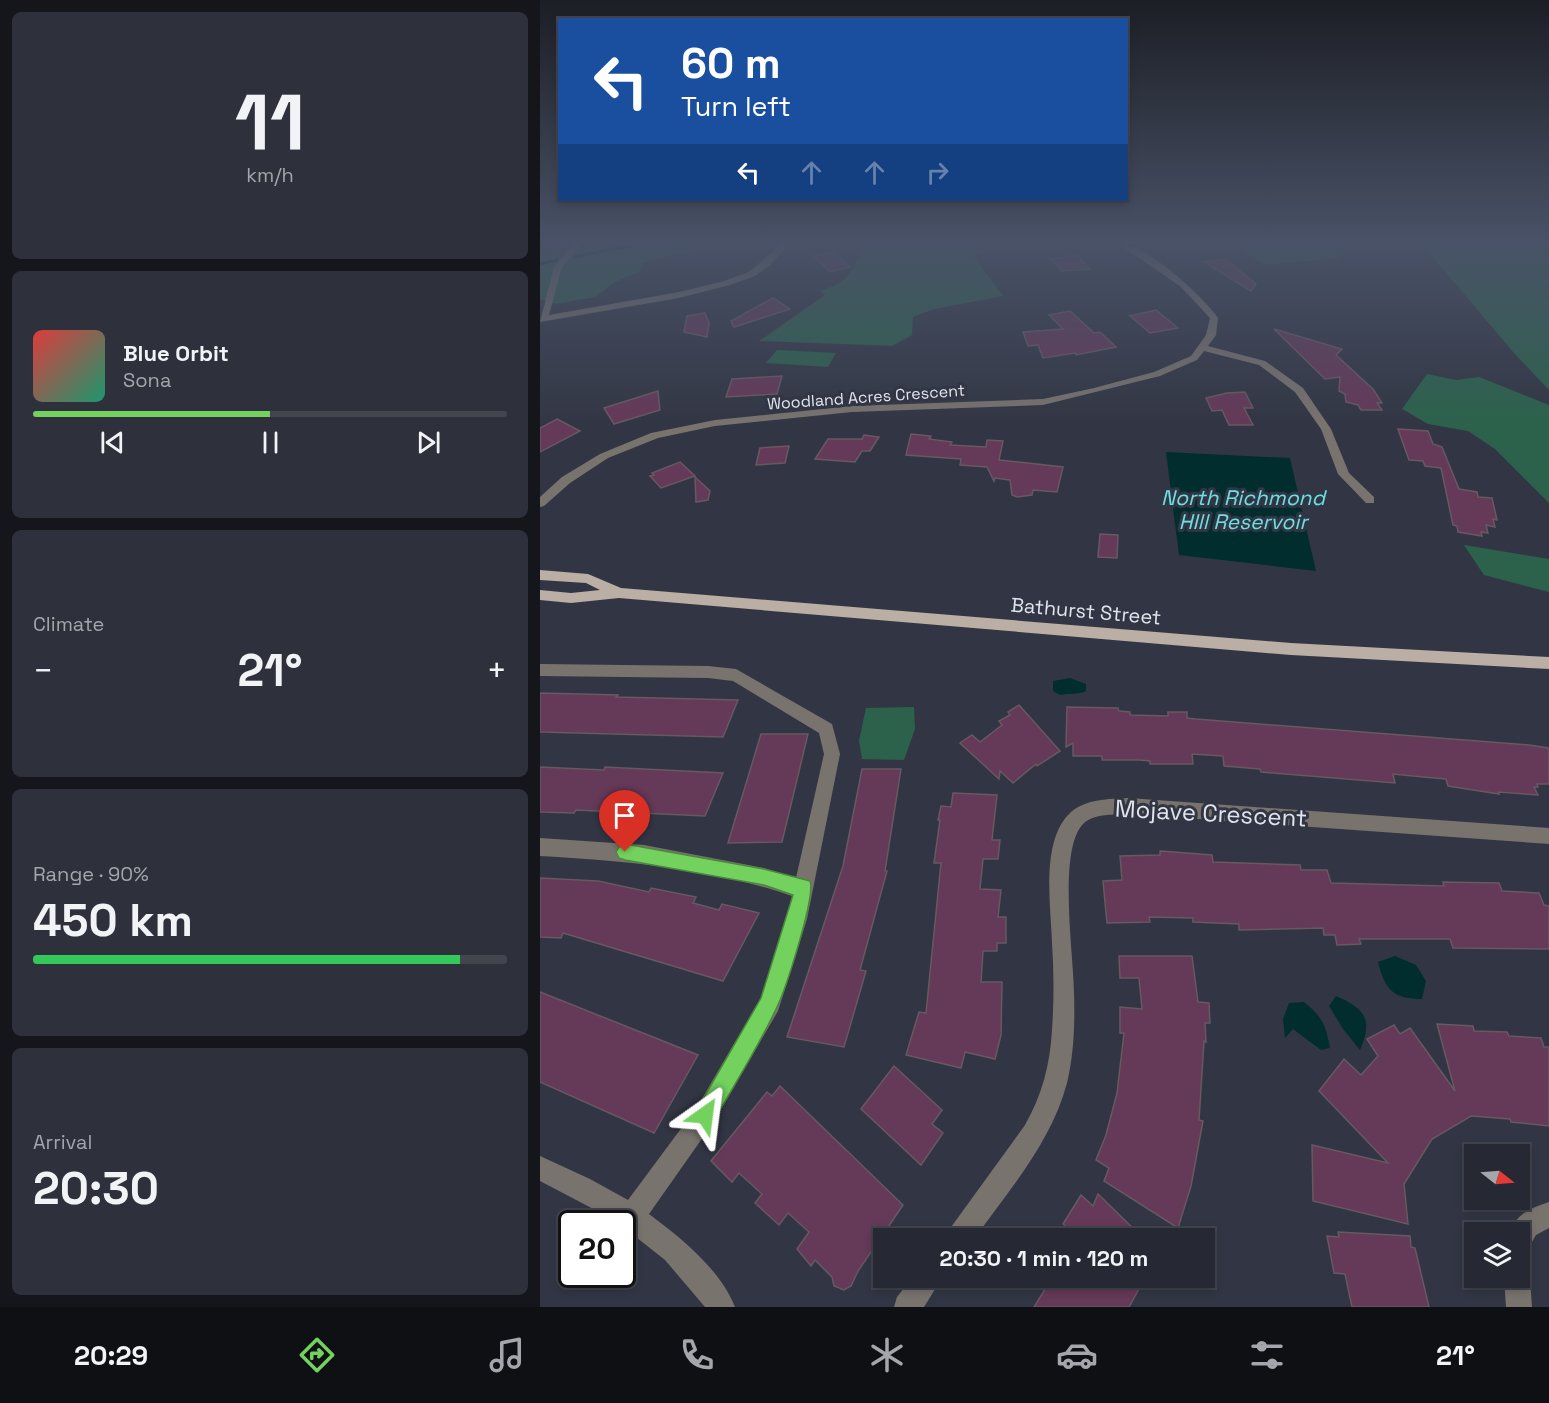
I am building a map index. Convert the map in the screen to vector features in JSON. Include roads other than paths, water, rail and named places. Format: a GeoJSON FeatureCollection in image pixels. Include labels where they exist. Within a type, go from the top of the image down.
{"type":"FeatureCollection","features":[{"type":"Feature","properties":{"kind":"main road","name":"Bathurst Street"},"geometry":{"type":"LineString","coordinates":[[540,575],[588,579],[619,593]]}},
{"type":"Feature","properties":{"kind":"main road","name":"Bathurst Street"},"geometry":{"type":"LineString","coordinates":[[540,595],[571,598],[619,593],[1291,649],[1549,663]]}},
{"type":"Feature","properties":{"kind":"street"},"geometry":{"type":"LineString","coordinates":[[547,303],[542,318],[631,303]]}},
{"type":"Feature","properties":{"kind":"street","name":"Woodland Acres Crescent"},"geometry":{"type":"LineString","coordinates":[[540,503],[566,480],[604,456],[655,435],[715,423],[852,409],[1043,402],[1157,374],[1194,357],[1211,335],[1214,318],[1204,303]]}},
{"type":"Feature","properties":{"kind":"street"},"geometry":{"type":"LineString","coordinates":[[1202,346],[1262,363],[1299,390],[1326,429],[1344,474],[1370,500]]}},
{"type":"Feature","properties":{"kind":"street"},"geometry":{"type":"LineString","coordinates":[[540,670],[708,672],[736,675],[826,729],[832,754],[797,919],[770,1003],[705,1115],[636,1210]]}},
{"type":"Feature","properties":{"kind":"street","name":"Mojave Crescent"},"geometry":{"type":"LineString","coordinates":[[966,1228],[1023,1152],[1050,1100],[1062,1057],[1064,956],[1060,885],[1063,844],[1073,822],[1087,811],[1128,806],[1549,836]]}},
{"type":"Feature","properties":{"kind":"street"},"geometry":{"type":"LineString","coordinates":[[540,847],[644,854],[764,877],[793,887],[804,887]]}},
{"type":"Feature","properties":{"kind":"street"},"geometry":{"type":"LineString","coordinates":[[540,1168],[622,1210]]}},
{"type":"Feature","properties":{"kind":"street"},"geometry":{"type":"LineString","coordinates":[[1530,1223],[1535,1219],[1549,1215]]}},
{"type":"Feature","properties":{"kind":"street"},"geometry":{"type":"LineString","coordinates":[[636,1220],[690,1267],[722,1307]]}},
{"type":"Feature","properties":{"kind":"street"},"geometry":{"type":"LineString","coordinates":[[908,1307],[922,1288]]}},
{"type":"Feature","properties":{"kind":"street"},"geometry":{"type":"LineString","coordinates":[[1517,1288],[1519,1307]]}},
{"type":"Feature","properties":{"kind":"water","name":"North Richmond HIll Reservoir"},"geometry":{"type":"Polygon","coordinates":[[[1166,452],[1290,458],[1316,571],[1179,555],[1166,452]]]}},
{"type":"Feature","properties":{"kind":"water"},"geometry":{"type":"Polygon","coordinates":[[[1070,678],[1086,684],[1086,691],[1060,695],[1053,691],[1053,681],[1070,678]]]}},
{"type":"Feature","properties":{"kind":"water"},"geometry":{"type":"Polygon","coordinates":[[[1395,956],[1416,965],[1426,981],[1422,999],[1397,995],[1387,986],[1378,962],[1395,956]]]}},
{"type":"Feature","properties":{"kind":"water"},"geometry":{"type":"Polygon","coordinates":[[[1336,996],[1354,1006],[1364,1017],[1366,1031],[1360,1050],[1343,1029],[1329,1006],[1336,996]]]}},
{"type":"Feature","properties":{"kind":"water"},"geometry":{"type":"Polygon","coordinates":[[[1304,1002],[1322,1022],[1330,1048],[1321,1050],[1293,1029],[1285,1038],[1283,1019],[1289,1003],[1304,1002]]]}}]}
